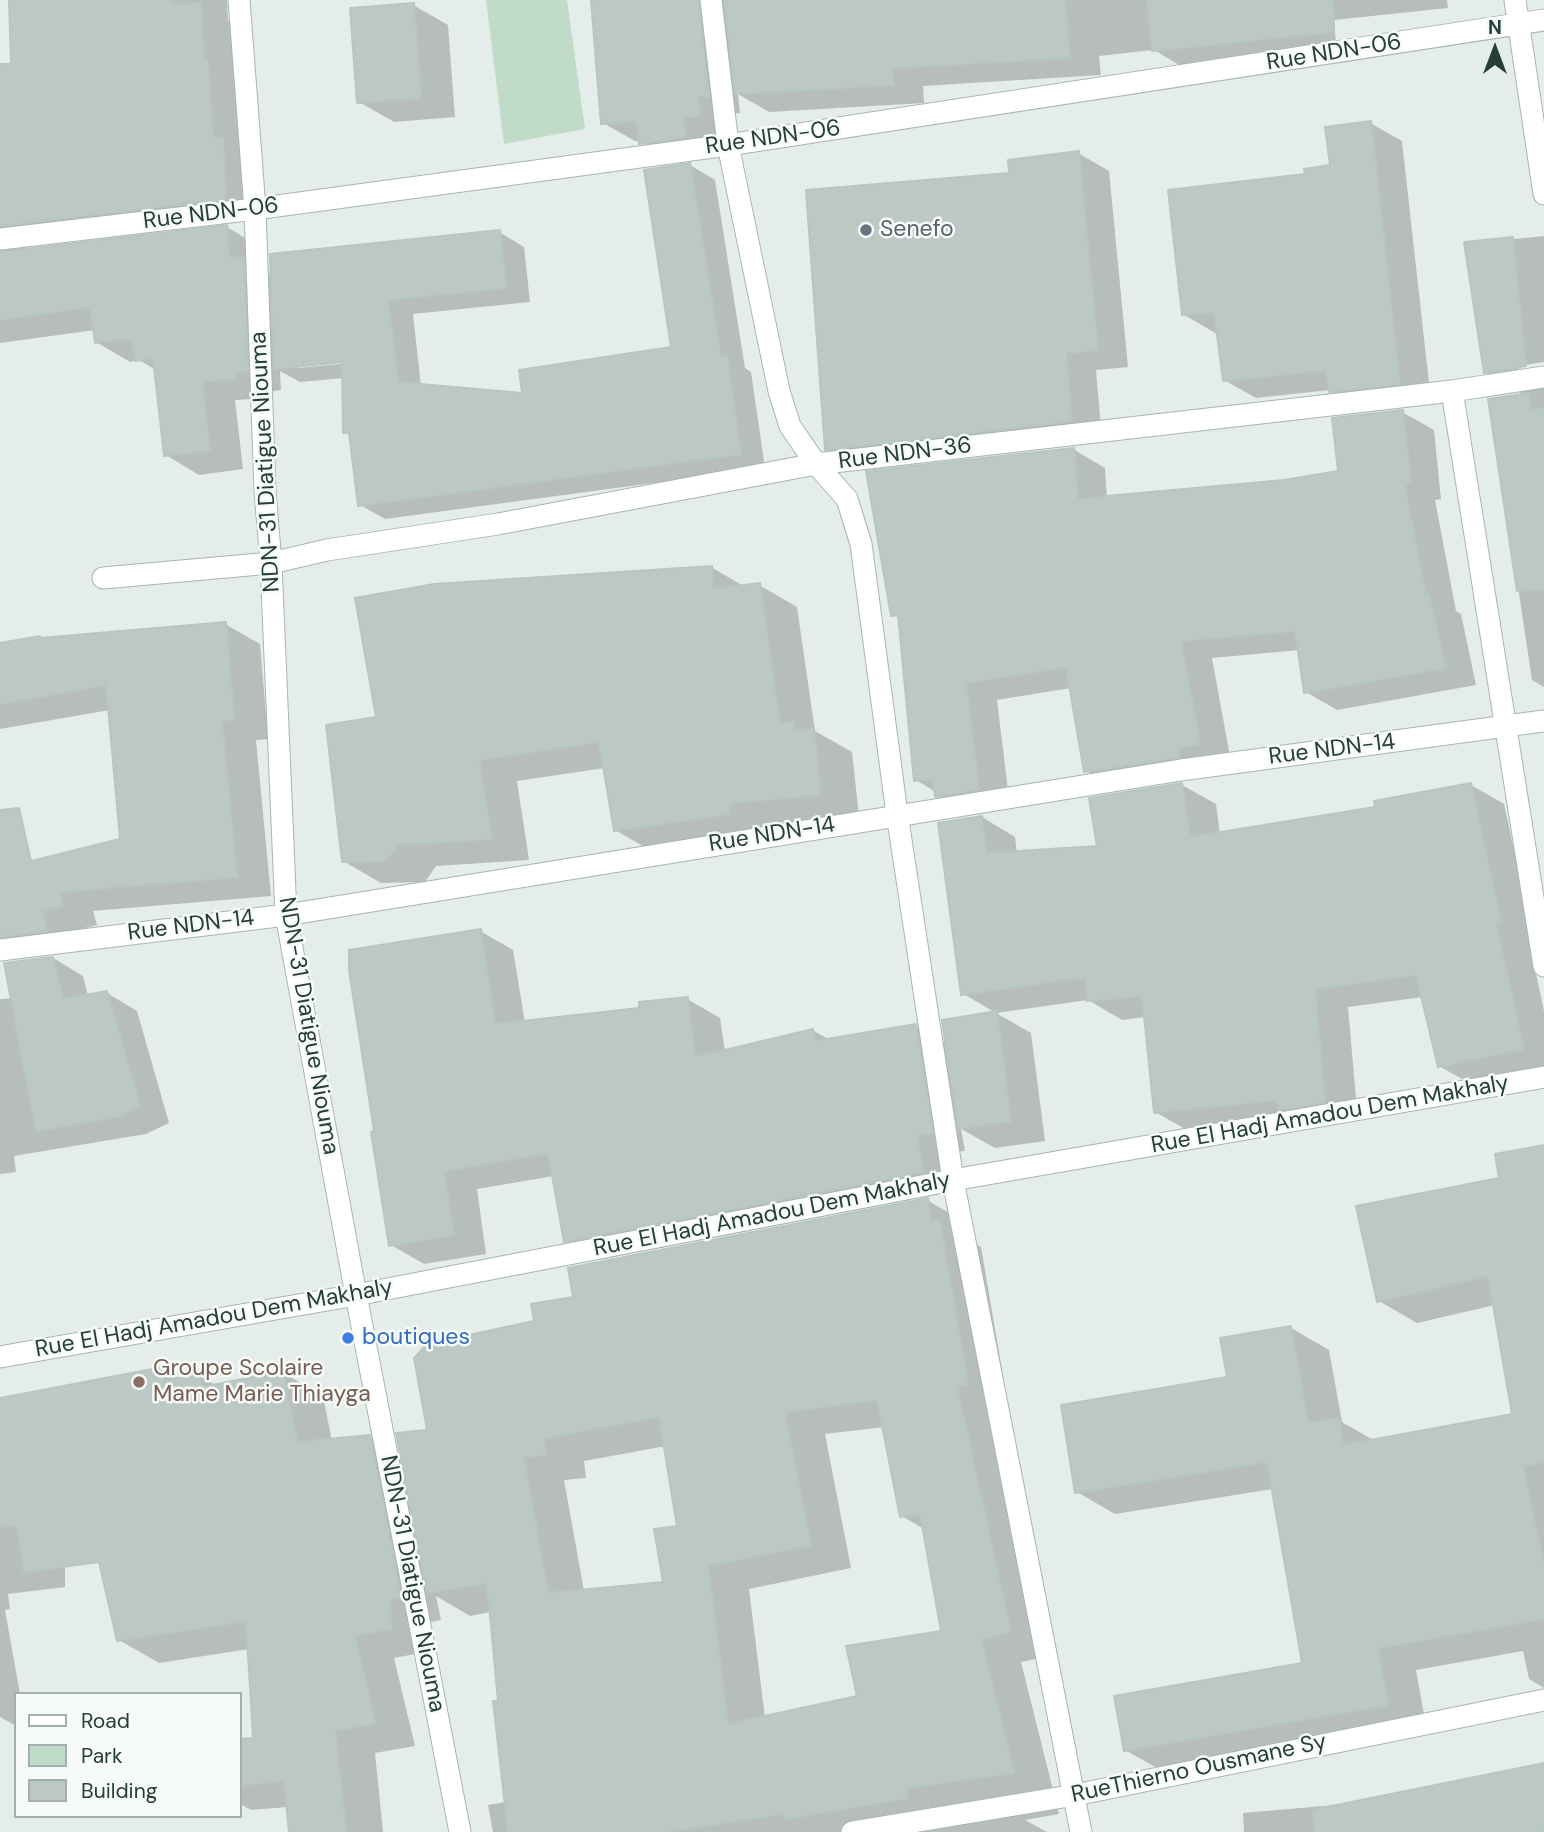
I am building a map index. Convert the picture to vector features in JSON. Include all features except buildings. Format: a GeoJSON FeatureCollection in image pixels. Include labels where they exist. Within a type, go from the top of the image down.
{"type":"FeatureCollection","features":[{"type":"Feature","properties":{"kind":"street","name":"NDN-31 Diatigue Niouma"},"geometry":{"type":"LineString","coordinates":[[239,0],[255,209],[265,491],[271,563],[286,915],[460,1832]]}},
{"type":"Feature","properties":{"kind":"street"},"geometry":{"type":"LineString","coordinates":[[711,0],[729,145],[779,391],[790,426],[816,464],[847,499],[861,544],[897,814],[953,1180],[1081,1832]]}},
{"type":"Feature","properties":{"kind":"street"},"geometry":{"type":"LineString","coordinates":[[1515,0],[1544,194]]}},
{"type":"Feature","properties":{"kind":"street","name":"Rue NDN-06"},"geometry":{"type":"LineString","coordinates":[[0,239],[255,209],[729,145],[1544,20]]}},
{"type":"Feature","properties":{"kind":"street","name":"Rue NDN-36"},"geometry":{"type":"LineString","coordinates":[[103,578],[271,563],[327,550],[498,524],[816,464],[1452,391],[1544,377]]}},
{"type":"Feature","properties":{"kind":"street"},"geometry":{"type":"LineString","coordinates":[[1452,391],[1544,966]]}},
{"type":"Feature","properties":{"kind":"street","name":"Rue NDN-14"},"geometry":{"type":"LineString","coordinates":[[0,950],[286,915],[1181,770],[1544,721]]}},
{"type":"Feature","properties":{"kind":"street","name":"Rue El Hadj Amadou Dem Makhaly"},"geometry":{"type":"LineString","coordinates":[[0,1357],[356,1295],[953,1180],[1544,1077]]}},
{"type":"Feature","properties":{"kind":"street","name":"RueThierno Ousmane Sy"},"geometry":{"type":"LineString","coordinates":[[852,1832],[1075,1795],[1544,1700]]}},
{"type":"Feature","properties":{"kind":"green space"},"geometry":{"type":"Polygon","coordinates":[[[486,0],[567,0],[585,129],[504,144],[486,0]]]}},
{"type":"Feature","properties":{"kind":"place","name":"Senefo"},"geometry":{"type":"Point","coordinates":[866,230]}},
{"type":"Feature","properties":{"kind":"place","name":"boutiques"},"geometry":{"type":"Point","coordinates":[348,1338]}},
{"type":"Feature","properties":{"kind":"place","name":"Groupe Scolaire Mame Marie Thiayga"},"geometry":{"type":"Point","coordinates":[139,1382]}}]}
